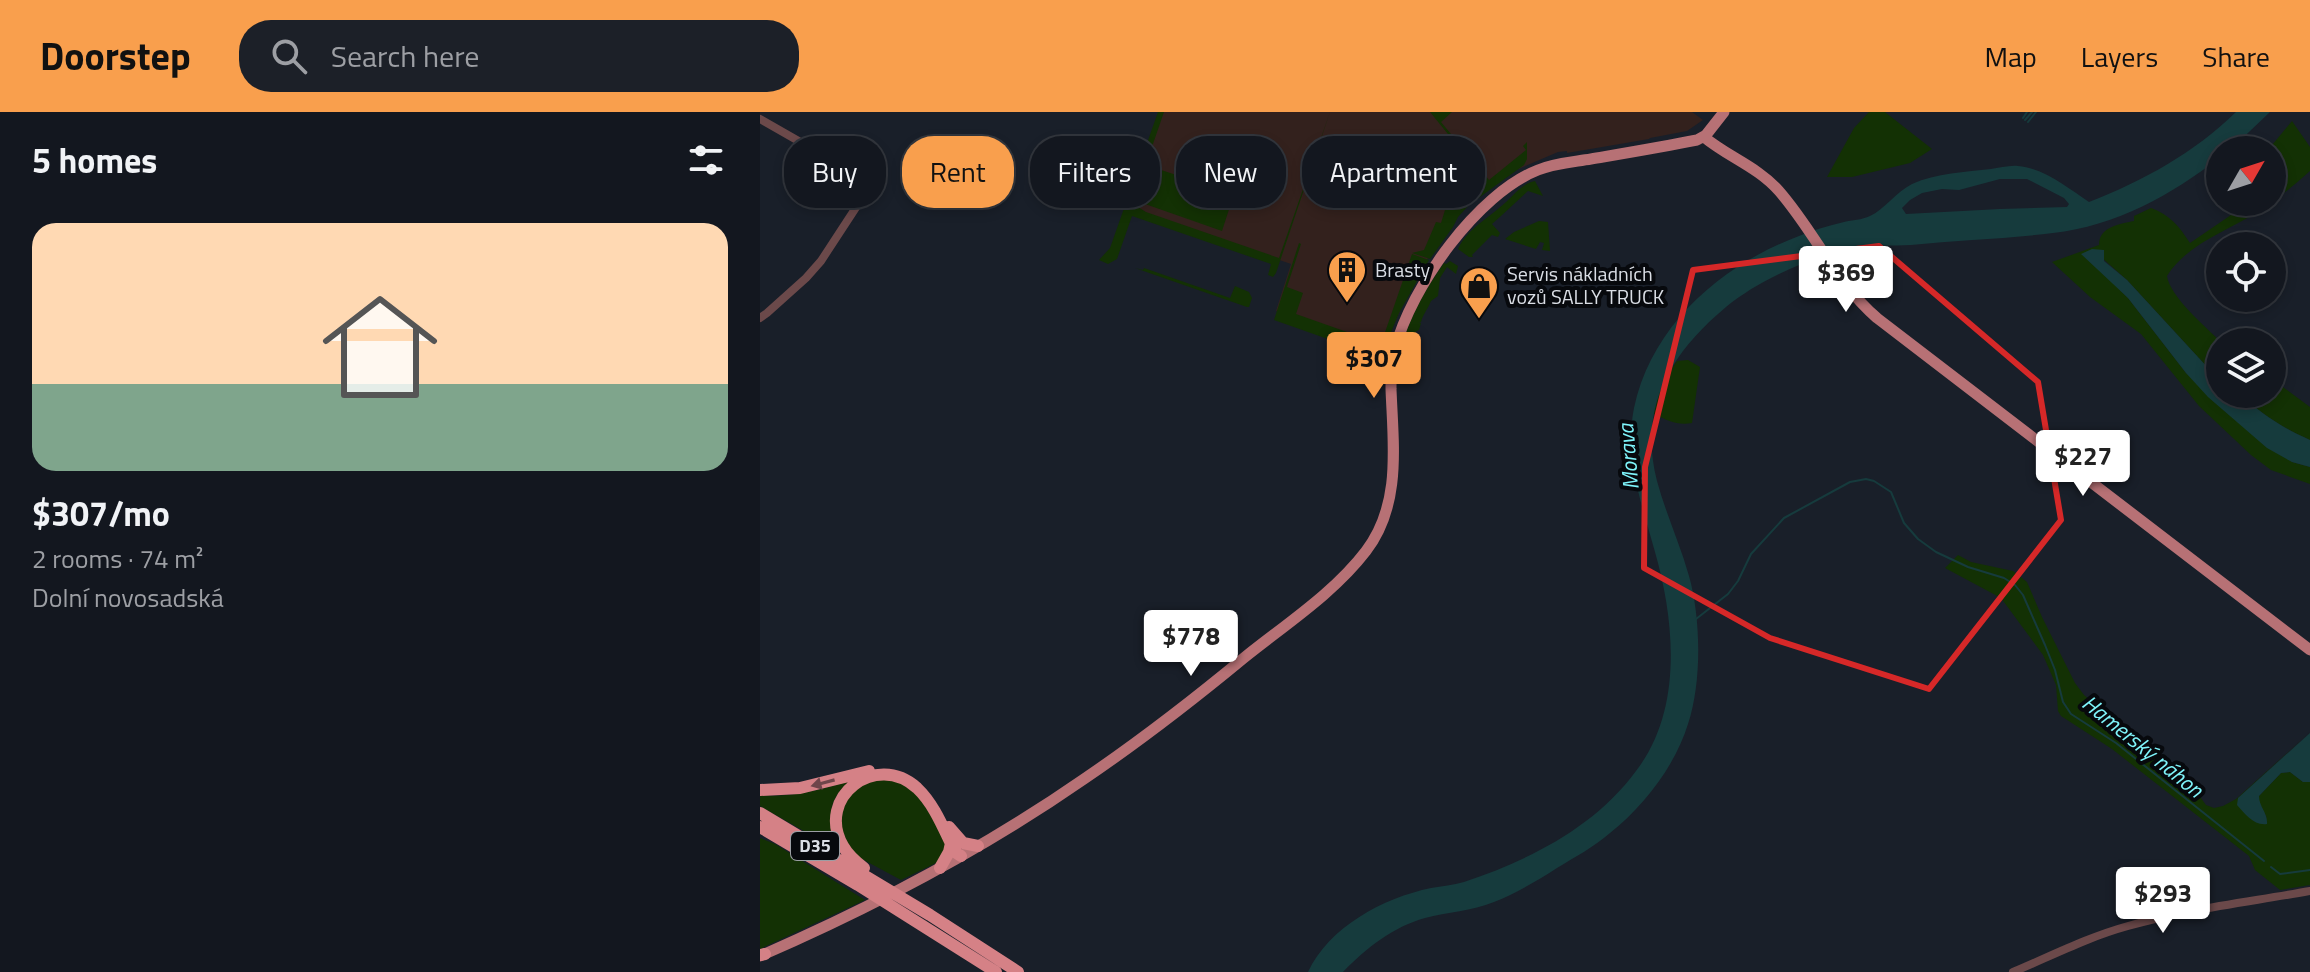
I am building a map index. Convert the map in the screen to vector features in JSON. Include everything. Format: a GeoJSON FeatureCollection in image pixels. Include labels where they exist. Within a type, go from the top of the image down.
{"type":"FeatureCollection","features":[{"type":"Feature","properties":{"kind":"highway"},"geometry":{"type":"LineString","coordinates":[[760,790],[800,788],[863,772],[892,771],[905,775],[921,786],[953,840],[978,846]]}},
{"type":"Feature","properties":{"kind":"highway"},"geometry":{"type":"LineString","coordinates":[[868,880],[846,851],[836,824],[841,800],[848,790],[872,775],[889,775],[910,783],[922,793],[961,847],[961,856]]}},
{"type":"Feature","properties":{"kind":"highway","name":"D35"},"geometry":{"type":"LineString","coordinates":[[760,813],[925,919],[1018,972]]}},
{"type":"Feature","properties":{"kind":"highway","name":"D35"},"geometry":{"type":"LineString","coordinates":[[760,827],[797,849],[887,889],[996,972]]}},
{"type":"Feature","properties":{"kind":"highway"},"geometry":{"type":"LineString","coordinates":[[760,835],[797,849]]}},
{"type":"Feature","properties":{"kind":"highway"},"geometry":{"type":"LineString","coordinates":[[940,868],[953,840]]}},
{"type":"Feature","properties":{"kind":"main road"},"geometry":{"type":"LineString","coordinates":[[762,955],[835,922],[940,868],[1072,788],[1144,737],[1326,592],[1359,560],[1378,532],[1391,490],[1394,349],[1405,320],[1433,269],[1459,234],[1487,204],[1529,174],[1546,167],[1691,142],[1704,137],[1724,112]]}},
{"type":"Feature","properties":{"kind":"main road"},"geometry":{"type":"LineString","coordinates":[[1704,137],[1762,175],[1782,194],[1861,304],[2310,650]]}},
{"type":"Feature","properties":{"kind":"street"},"geometry":{"type":"LineString","coordinates":[[760,119],[872,183],[821,261],[760,318]]}},
{"type":"Feature","properties":{"kind":"street"},"geometry":{"type":"LineString","coordinates":[[2013,972],[2088,939],[2128,926],[2310,891]]}},
{"type":"Feature","properties":{"kind":"highlighted area"},"geometry":{"type":"Polygon","coordinates":[[[1879,246],[2038,382],[2061,520],[1929,689],[1770,638],[1644,568],[1645,467],[1693,270],[1879,246]]]}},
{"type":"Feature","properties":{"kind":"shaded area"},"geometry":{"type":"Polygon","coordinates":[[[1161,112],[1692,112],[1703,120],[1687,131],[1567,153],[1558,152],[1516,170],[1485,192],[1485,136],[1302,136],[1302,208],[1465,208],[1413,283],[1383,348],[1276,311],[1291,264],[1129,209],[1160,208],[1160,136],[1153,136],[1161,112]]]}},
{"type":"Feature","properties":{"kind":"shaded area"},"geometry":{"type":"Polygon","coordinates":[[[2236,112],[2270,112],[2245,136],[2208,136],[2236,112]]]}},
{"type":"Feature","properties":{"kind":"shaded area"},"geometry":{"type":"Polygon","coordinates":[[[2206,138],[2206,168],[2162,196],[2120,216],[2053,233],[1869,246],[1838,252],[1770,278],[1739,297],[1706,325],[1675,363],[1663,384],[1652,429],[1657,481],[1689,576],[1698,630],[1698,670],[1693,707],[1682,740],[1667,770],[1646,798],[1610,833],[1534,882],[1486,905],[1425,918],[1402,927],[1371,947],[1343,972],[1308,972],[1329,941],[1343,928],[1377,907],[1413,893],[1464,882],[1559,840],[1601,809],[1619,791],[1651,747],[1662,721],[1668,693],[1670,636],[1662,579],[1636,481],[1631,426],[1643,378],[1657,350],[1694,301],[1743,263],[1771,248],[1815,230],[1870,216],[1906,187],[1921,180],[2018,166],[2046,175],[2089,202],[2129,185],[2206,138]],[[2000,179],[1959,190],[1922,193],[1902,208],[1906,214],[2067,207],[2069,204],[2064,198],[2027,179],[2000,179]]]}},
{"type":"Feature","properties":{"kind":"shaded area"},"geometry":{"type":"Polygon","coordinates":[[[2092,249],[2104,250],[2104,261],[2127,280],[2206,366],[2206,395],[2128,298],[2081,254],[2092,249]]]}},
{"type":"Feature","properties":{"kind":"shaded area"},"geometry":{"type":"Polygon","coordinates":[[[2221,408],[2256,408],[2310,440],[2310,467],[2292,462],[2267,448],[2221,408]]]}},
{"type":"Feature","properties":{"kind":"shaded area"},"geometry":{"type":"Polygon","coordinates":[[[2310,733],[2310,782],[2303,782],[2290,772],[2281,773],[2259,796],[2267,824],[2254,821],[2237,805],[2238,798],[2310,733]]]}},
{"type":"Feature","properties":{"kind":"green space"},"geometry":{"type":"Polygon","coordinates":[[[1158,112],[1164,112],[1156,136],[1150,136],[1158,112]]]}},
{"type":"Feature","properties":{"kind":"green space"},"geometry":{"type":"Polygon","coordinates":[[[1430,112],[1452,112],[1441,122],[1453,136],[1430,112]]]}},
{"type":"Feature","properties":{"kind":"green space"},"geometry":{"type":"Polygon","coordinates":[[[1869,112],[1885,112],[1932,149],[1910,163],[1852,177],[1827,177],[1854,128],[1869,112]]]}},
{"type":"Feature","properties":{"kind":"green space"},"geometry":{"type":"Polygon","coordinates":[[[2292,121],[2310,147],[2310,171],[2286,191],[2286,136],[2280,136],[2292,121]]]}},
{"type":"Feature","properties":{"kind":"green space"},"geometry":{"type":"Polygon","coordinates":[[[1527,142],[1527,159],[1524,165],[1485,193],[1485,175],[1489,180],[1526,150],[1523,146],[1527,142]]]}},
{"type":"Feature","properties":{"kind":"green space"},"geometry":{"type":"Polygon","coordinates":[[[1160,170],[1176,175],[1176,208],[1229,208],[1222,231],[1156,208],[1160,208],[1160,170]]]}},
{"type":"Feature","properties":{"kind":"green space"},"geometry":{"type":"Polygon","coordinates":[[[1535,181],[1543,196],[1528,191],[1492,224],[1500,233],[1498,237],[1492,235],[1473,257],[1458,249],[1476,226],[1520,188],[1535,181]]]}},
{"type":"Feature","properties":{"kind":"green space"},"geometry":{"type":"Polygon","coordinates":[[[1302,192],[1273,277],[1268,275],[1271,264],[1132,216],[1117,259],[1108,264],[1099,260],[1110,248],[1124,208],[1140,208],[1279,258],[1302,192]]]}},
{"type":"Feature","properties":{"kind":"green space"},"geometry":{"type":"Polygon","coordinates":[[[1441,208],[1466,208],[1430,259],[1412,253],[1424,250],[1436,222],[1441,223],[1445,210],[1441,208]]]}},
{"type":"Feature","properties":{"kind":"green space"},"geometry":{"type":"Polygon","coordinates":[[[2151,208],[2164,214],[2190,243],[2206,232],[2206,241],[2175,265],[2167,276],[2181,302],[2206,328],[2206,366],[2127,280],[2092,249],[2114,284],[2186,373],[2206,390],[2206,408],[2228,408],[2292,462],[2310,467],[2310,484],[2271,470],[2251,455],[2199,406],[2141,334],[2090,297],[2052,262],[2099,245],[2106,230],[2134,221],[2134,216],[2151,208]]]}},
{"type":"Feature","properties":{"kind":"green space"},"geometry":{"type":"Polygon","coordinates":[[[2230,216],[2249,216],[2221,232],[2206,232],[2230,216]]]}},
{"type":"Feature","properties":{"kind":"green space"},"geometry":{"type":"Polygon","coordinates":[[[1539,221],[1548,222],[1550,251],[1542,250],[1544,243],[1540,242],[1536,249],[1505,239],[1514,232],[1539,221]]]}},
{"type":"Feature","properties":{"kind":"green space"},"geometry":{"type":"Polygon","coordinates":[[[1299,243],[1287,287],[1303,293],[1296,314],[1381,344],[1412,254],[1429,260],[1399,313],[1382,354],[1373,355],[1274,320],[1299,243]]]}},
{"type":"Feature","properties":{"kind":"green space"},"geometry":{"type":"Polygon","coordinates":[[[1450,261],[1458,266],[1456,274],[1447,267],[1440,278],[1438,296],[1431,301],[1419,322],[1419,330],[1415,332],[1409,352],[1411,356],[1407,363],[1401,361],[1402,343],[1417,307],[1444,263],[1450,261]]]}},
{"type":"Feature","properties":{"kind":"green space"},"geometry":{"type":"Polygon","coordinates":[[[1135,268],[1144,268],[1230,298],[1235,286],[1249,292],[1252,298],[1247,307],[1135,268]]]}},
{"type":"Feature","properties":{"kind":"green space"},"geometry":{"type":"Polygon","coordinates":[[[1688,360],[1700,367],[1692,423],[1687,424],[1654,414],[1659,393],[1673,367],[1677,361],[1688,360]]]}},
{"type":"Feature","properties":{"kind":"green space"},"geometry":{"type":"Polygon","coordinates":[[[2286,389],[2310,407],[2310,440],[2291,431],[2256,408],[2286,408],[2286,389]]]}},
{"type":"Feature","properties":{"kind":"green space"},"geometry":{"type":"Polygon","coordinates":[[[1958,555],[1971,562],[2013,571],[2027,582],[2075,683],[2084,695],[2186,778],[2206,805],[2214,808],[2236,799],[2310,732],[2238,798],[2267,818],[2259,796],[2281,773],[2290,772],[2303,782],[2310,782],[2310,885],[2280,890],[2255,870],[2249,856],[2112,749],[2061,716],[2056,685],[2043,655],[2001,598],[1945,568],[1958,555]]]}},
{"type":"Feature","properties":{"kind":"green space"},"geometry":{"type":"Polygon","coordinates":[[[891,777],[914,788],[949,845],[938,862],[901,880],[852,852],[840,827],[845,799],[860,784],[891,777]]]}},
{"type":"Feature","properties":{"kind":"green space"},"geometry":{"type":"Polygon","coordinates":[[[850,781],[832,806],[831,823],[841,852],[760,806],[760,795],[794,794],[850,781]]]}},
{"type":"Feature","properties":{"kind":"green space"},"geometry":{"type":"Polygon","coordinates":[[[760,838],[775,844],[865,900],[760,949],[760,838]]]}},
{"type":"Feature","properties":{"kind":"waterway"},"geometry":{"type":"LineString","coordinates":[[2023,118],[2027,112]]}},
{"type":"Feature","properties":{"kind":"waterway"},"geometry":{"type":"LineString","coordinates":[[2025,120],[2032,112]]}},
{"type":"Feature","properties":{"kind":"waterway"},"geometry":{"type":"LineString","coordinates":[[2028,122],[2036,112]]}},
{"type":"Feature","properties":{"kind":"waterway","name":"Hamerský náhon"},"geometry":{"type":"LineString","coordinates":[[1696,619],[1728,594],[1751,554],[1784,518],[1850,482],[1874,481],[1891,492],[1904,523],[1918,539],[1936,552],[2015,585],[2023,595],[2045,645],[2063,702],[2071,714],[2116,743],[2264,861]]}},
{"type":"Feature","properties":{"kind":"waterway","name":"Hamerský náhon"},"geometry":{"type":"LineString","coordinates":[[2271,867],[2280,874],[2310,870]]}},
{"type":"Feature","properties":{"kind":"place","name":"Brasty"},"geometry":{"type":"Point","coordinates":[1347,304]}},
{"type":"Feature","properties":{"kind":"place","name":"Servis nákladních vozů SALLY TRUCK"},"geometry":{"type":"Point","coordinates":[1479,320]}},
{"type":"Feature","properties":{"kind":"water label","name":"Morava"},"geometry":{"type":"Point","coordinates":[1628,457]}}]}
